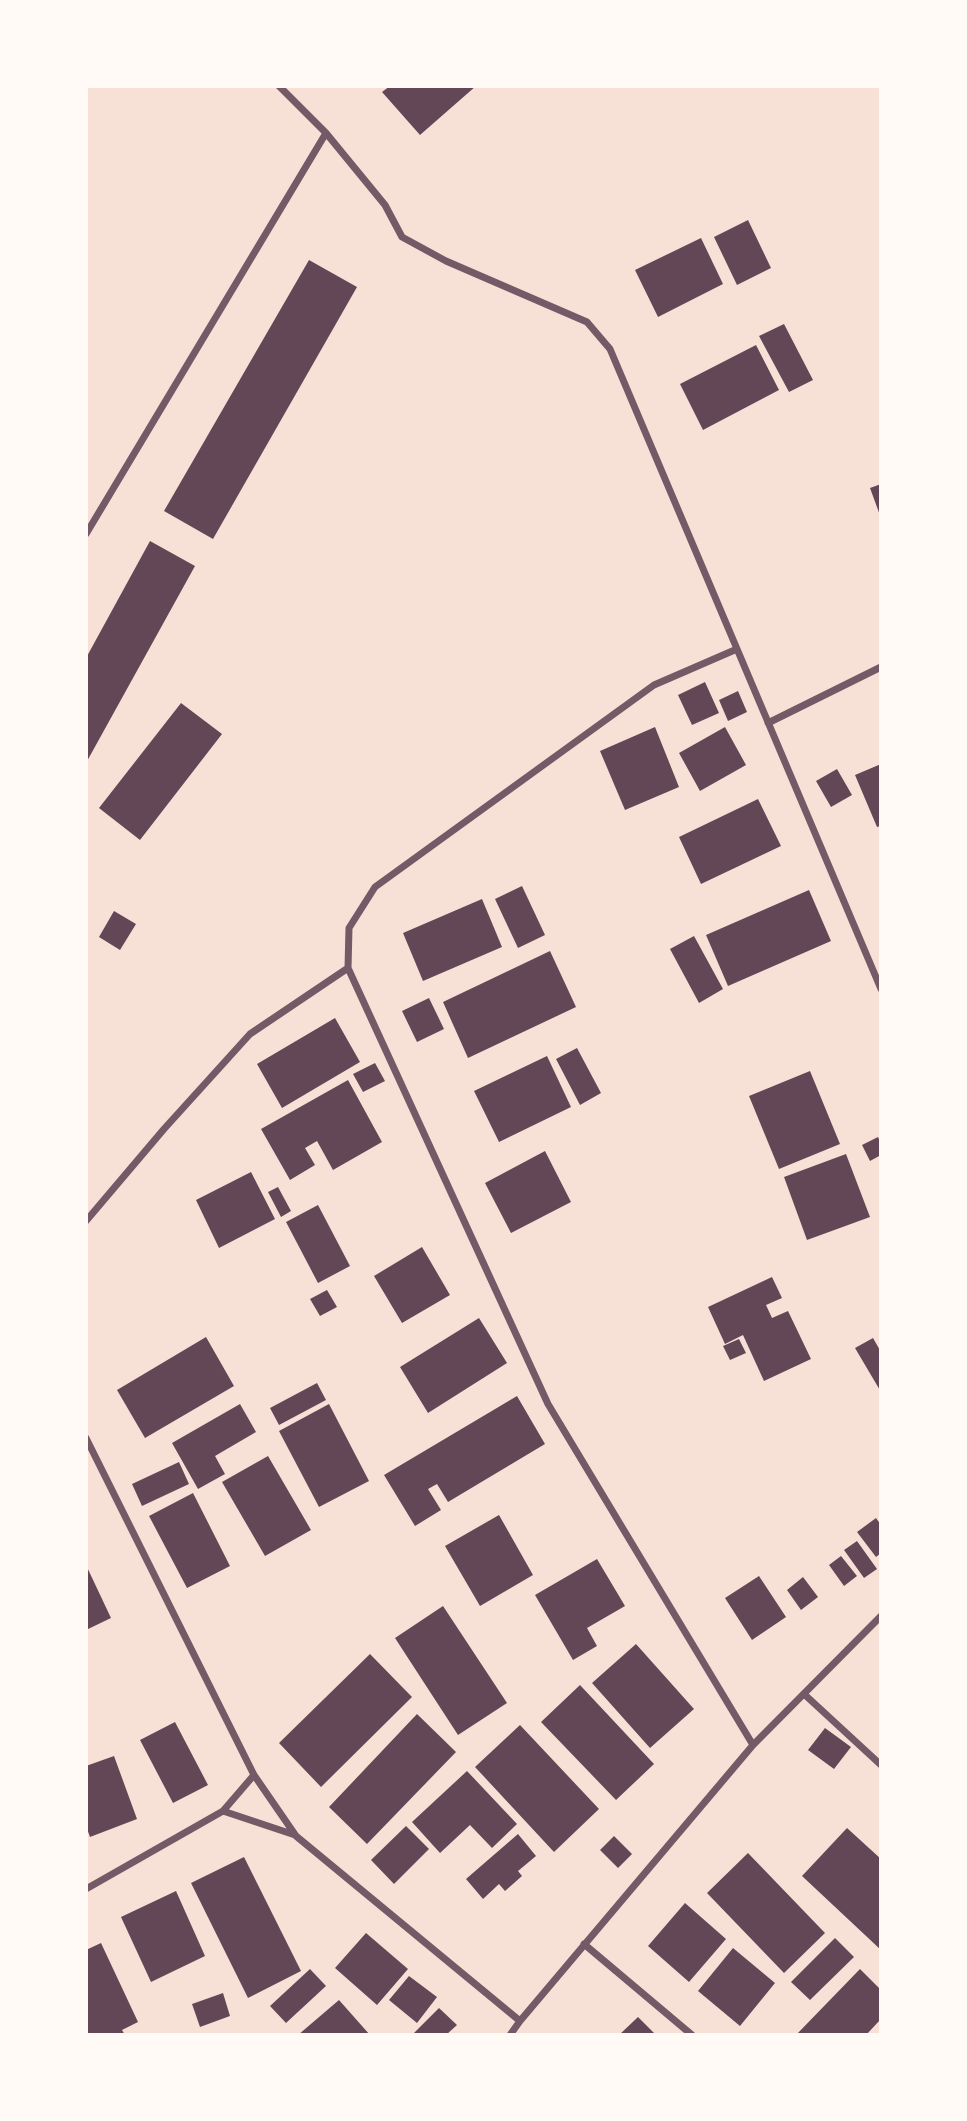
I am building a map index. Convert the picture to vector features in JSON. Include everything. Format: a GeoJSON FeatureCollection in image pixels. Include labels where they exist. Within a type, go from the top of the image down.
{"type":"FeatureCollection","features":[{"type":"Feature","properties":{"kind":"street"},"geometry":{"type":"LineString","coordinates":[[279,86],[326,133],[385,205],[402,237],[446,261],[587,322],[610,349],[881,989]]}},
{"type":"Feature","properties":{"kind":"street"},"geometry":{"type":"LineString","coordinates":[[86,534],[326,133]]}},
{"type":"Feature","properties":{"kind":"street"},"geometry":{"type":"LineString","coordinates":[[737,649],[653,685],[375,887],[349,929],[348,968],[548,1404],[753,1745]]}},
{"type":"Feature","properties":{"kind":"street"},"geometry":{"type":"LineString","coordinates":[[768,723],[881,667]]}},
{"type":"Feature","properties":{"kind":"street"},"geometry":{"type":"LineString","coordinates":[[86,1221],[250,1034],[348,968]]}},
{"type":"Feature","properties":{"kind":"street"},"geometry":{"type":"LineString","coordinates":[[86,1438],[254,1775],[296,1836],[520,2021]]}},
{"type":"Feature","properties":{"kind":"street"},"geometry":{"type":"LineString","coordinates":[[510,2035],[753,1745],[881,1616]]}},
{"type":"Feature","properties":{"kind":"street"},"geometry":{"type":"LineString","coordinates":[[804,1694],[881,1765]]}},
{"type":"Feature","properties":{"kind":"street"},"geometry":{"type":"LineString","coordinates":[[86,1889],[223,1811],[254,1775]]}},
{"type":"Feature","properties":{"kind":"street"},"geometry":{"type":"LineString","coordinates":[[223,1811],[296,1836]]}},
{"type":"Feature","properties":{"kind":"street"},"geometry":{"type":"LineString","coordinates":[[584,1944],[692,2035]]}},
{"type":"Feature","properties":{"kind":"building"},"geometry":{"type":"Polygon","coordinates":[[[390,86],[476,86],[420,135],[382,92],[390,86]]]}},
{"type":"Feature","properties":{"kind":"building"},"geometry":{"type":"Polygon","coordinates":[[[748,220],[771,268],[737,285],[714,237],[748,220]]]}},
{"type":"Feature","properties":{"kind":"building"},"geometry":{"type":"Polygon","coordinates":[[[701,238],[723,284],[658,317],[635,270],[701,238]]]}},
{"type":"Feature","properties":{"kind":"building"},"geometry":{"type":"Polygon","coordinates":[[[309,260],[357,287],[213,539],[164,511],[309,260]]]}},
{"type":"Feature","properties":{"kind":"building"},"geometry":{"type":"Polygon","coordinates":[[[784,324],[813,380],[789,392],[759,336],[784,324]]]}},
{"type":"Feature","properties":{"kind":"building"},"geometry":{"type":"Polygon","coordinates":[[[756,345],[779,390],[703,430],[680,384],[756,345]]]}},
{"type":"Feature","properties":{"kind":"building"},"geometry":{"type":"Polygon","coordinates":[[[881,484],[881,518],[870,488],[881,484]]]}},
{"type":"Feature","properties":{"kind":"building"},"geometry":{"type":"Polygon","coordinates":[[[150,541],[195,566],[86,763],[86,658],[150,541]]]}},
{"type":"Feature","properties":{"kind":"building"},"geometry":{"type":"Polygon","coordinates":[[[705,682],[719,713],[692,725],[678,695],[705,682]]]}},
{"type":"Feature","properties":{"kind":"building"},"geometry":{"type":"Polygon","coordinates":[[[738,691],[747,712],[728,721],[719,700],[738,691]]]}},
{"type":"Feature","properties":{"kind":"building"},"geometry":{"type":"Polygon","coordinates":[[[181,703],[222,734],[140,840],[99,808],[181,703]]]}},
{"type":"Feature","properties":{"kind":"building"},"geometry":{"type":"Polygon","coordinates":[[[655,727],[679,787],[625,810],[600,751],[655,727]]]}},
{"type":"Feature","properties":{"kind":"building"},"geometry":{"type":"Polygon","coordinates":[[[725,727],[746,765],[700,791],[679,753],[725,727]]]}},
{"type":"Feature","properties":{"kind":"building"},"geometry":{"type":"Polygon","coordinates":[[[881,764],[881,826],[877,827],[855,775],[881,764]]]}},
{"type":"Feature","properties":{"kind":"building"},"geometry":{"type":"Polygon","coordinates":[[[837,769],[852,795],[831,807],[816,781],[837,769]]]}},
{"type":"Feature","properties":{"kind":"building"},"geometry":{"type":"Polygon","coordinates":[[[758,799],[781,846],[701,884],[679,837],[758,799]]]}},
{"type":"Feature","properties":{"kind":"building"},"geometry":{"type":"Polygon","coordinates":[[[522,886],[545,935],[518,948],[495,899],[522,886]]]}},
{"type":"Feature","properties":{"kind":"building"},"geometry":{"type":"Polygon","coordinates":[[[809,890],[831,941],[728,986],[706,935],[809,890]]]}},
{"type":"Feature","properties":{"kind":"building"},"geometry":{"type":"Polygon","coordinates":[[[482,899],[502,947],[423,981],[403,933],[482,899]]]}},
{"type":"Feature","properties":{"kind":"building"},"geometry":{"type":"Polygon","coordinates":[[[114,911],[136,924],[120,950],[99,937],[114,911]]]}},
{"type":"Feature","properties":{"kind":"building"},"geometry":{"type":"Polygon","coordinates":[[[694,936],[723,989],[699,1003],[670,949],[694,936]]]}},
{"type":"Feature","properties":{"kind":"building"},"geometry":{"type":"Polygon","coordinates":[[[550,951],[576,1007],[468,1058],[443,1002],[550,951]]]}},
{"type":"Feature","properties":{"kind":"building"},"geometry":{"type":"Polygon","coordinates":[[[429,998],[444,1029],[417,1042],[402,1011],[429,998]]]}},
{"type":"Feature","properties":{"kind":"building"},"geometry":{"type":"Polygon","coordinates":[[[335,1018],[360,1062],[282,1108],[257,1064],[335,1018]]]}},
{"type":"Feature","properties":{"kind":"building"},"geometry":{"type":"Polygon","coordinates":[[[577,1048],[601,1093],[580,1105],[556,1059],[577,1048]]]}},
{"type":"Feature","properties":{"kind":"building"},"geometry":{"type":"Polygon","coordinates":[[[547,1056],[571,1107],[499,1142],[474,1091],[547,1056]]]}},
{"type":"Feature","properties":{"kind":"building"},"geometry":{"type":"Polygon","coordinates":[[[375,1063],[385,1081],[363,1092],[353,1074],[375,1063]]]}},
{"type":"Feature","properties":{"kind":"building"},"geometry":{"type":"Polygon","coordinates":[[[810,1071],[840,1144],[779,1169],[749,1096],[810,1071]]]}},
{"type":"Feature","properties":{"kind":"building"},"geometry":{"type":"Polygon","coordinates":[[[348,1080],[382,1142],[333,1170],[317,1141],[305,1148],[315,1165],[290,1180],[261,1129],[348,1080]]]}},
{"type":"Feature","properties":{"kind":"building"},"geometry":{"type":"Polygon","coordinates":[[[878,1137],[881,1155],[870,1161],[862,1145],[878,1137]]]}},
{"type":"Feature","properties":{"kind":"building"},"geometry":{"type":"Polygon","coordinates":[[[545,1151],[571,1202],[511,1233],[485,1183],[545,1151]]]}},
{"type":"Feature","properties":{"kind":"building"},"geometry":{"type":"Polygon","coordinates":[[[846,1154],[870,1217],[807,1240],[784,1177],[846,1154]]]}},
{"type":"Feature","properties":{"kind":"building"},"geometry":{"type":"Polygon","coordinates":[[[251,1172],[275,1219],[219,1248],[196,1200],[251,1172]]]}},
{"type":"Feature","properties":{"kind":"building"},"geometry":{"type":"Polygon","coordinates":[[[278,1187],[291,1211],[281,1217],[268,1192],[278,1187]]]}},
{"type":"Feature","properties":{"kind":"building"},"geometry":{"type":"Polygon","coordinates":[[[318,1205],[350,1266],[318,1283],[286,1222],[318,1205]]]}},
{"type":"Feature","properties":{"kind":"building"},"geometry":{"type":"Polygon","coordinates":[[[422,1247],[450,1295],[402,1323],[374,1276],[422,1247]]]}},
{"type":"Feature","properties":{"kind":"building"},"geometry":{"type":"Polygon","coordinates":[[[772,1277],[782,1298],[766,1305],[772,1318],[788,1311],[811,1359],[764,1381],[743,1335],[725,1344],[708,1307],[772,1277]]]}},
{"type":"Feature","properties":{"kind":"building"},"geometry":{"type":"Polygon","coordinates":[[[327,1290],[337,1307],[320,1316],[310,1299],[327,1290]]]}},
{"type":"Feature","properties":{"kind":"building"},"geometry":{"type":"Polygon","coordinates":[[[479,1318],[507,1363],[428,1413],[400,1367],[479,1318]]]}},
{"type":"Feature","properties":{"kind":"building"},"geometry":{"type":"Polygon","coordinates":[[[206,1337],[234,1386],[145,1438],[117,1390],[206,1337]]]}},
{"type":"Feature","properties":{"kind":"building"},"geometry":{"type":"Polygon","coordinates":[[[873,1338],[881,1352],[881,1392],[855,1348],[873,1338]]]}},
{"type":"Feature","properties":{"kind":"building"},"geometry":{"type":"Polygon","coordinates":[[[739,1339],[746,1353],[730,1360],[723,1346],[739,1339]]]}},
{"type":"Feature","properties":{"kind":"building"},"geometry":{"type":"Polygon","coordinates":[[[317,1383],[326,1400],[279,1425],[270,1408],[317,1383]]]}},
{"type":"Feature","properties":{"kind":"building"},"geometry":{"type":"Polygon","coordinates":[[[517,1396],[545,1444],[448,1502],[437,1484],[428,1489],[441,1510],[415,1526],[384,1475],[517,1396]]]}},
{"type":"Feature","properties":{"kind":"building"},"geometry":{"type":"Polygon","coordinates":[[[240,1404],[256,1432],[215,1456],[225,1474],[198,1489],[172,1443],[240,1404]]]}},
{"type":"Feature","properties":{"kind":"building"},"geometry":{"type":"Polygon","coordinates":[[[329,1404],[369,1481],[319,1507],[279,1431],[329,1404]]]}},
{"type":"Feature","properties":{"kind":"building"},"geometry":{"type":"Polygon","coordinates":[[[268,1456],[311,1530],[265,1556],[222,1482],[268,1456]]]}},
{"type":"Feature","properties":{"kind":"building"},"geometry":{"type":"Polygon","coordinates":[[[179,1462],[189,1484],[142,1506],[132,1484],[179,1462]]]}},
{"type":"Feature","properties":{"kind":"building"},"geometry":{"type":"Polygon","coordinates":[[[193,1493],[230,1566],[187,1588],[149,1516],[193,1493]]]}},
{"type":"Feature","properties":{"kind":"building"},"geometry":{"type":"Polygon","coordinates":[[[499,1515],[533,1575],[480,1606],[445,1546],[499,1515]]]}},
{"type":"Feature","properties":{"kind":"building"},"geometry":{"type":"Polygon","coordinates":[[[876,1518],[881,1525],[881,1553],[876,1557],[857,1532],[876,1518]]]}},
{"type":"Feature","properties":{"kind":"building"},"geometry":{"type":"Polygon","coordinates":[[[857,1541],[877,1569],[864,1578],[844,1550],[857,1541]]]}},
{"type":"Feature","properties":{"kind":"building"},"geometry":{"type":"Polygon","coordinates":[[[841,1556],[857,1576],[844,1586],[829,1565],[841,1556]]]}},
{"type":"Feature","properties":{"kind":"building"},"geometry":{"type":"Polygon","coordinates":[[[597,1559],[625,1606],[587,1628],[597,1646],[573,1660],[535,1595],[597,1559]]]}},
{"type":"Feature","properties":{"kind":"building"},"geometry":{"type":"Polygon","coordinates":[[[86,1565],[111,1618],[86,1630],[86,1565]]]}},
{"type":"Feature","properties":{"kind":"building"},"geometry":{"type":"Polygon","coordinates":[[[759,1576],[786,1617],[752,1640],[725,1598],[759,1576]]]}},
{"type":"Feature","properties":{"kind":"building"},"geometry":{"type":"Polygon","coordinates":[[[803,1577],[818,1597],[801,1610],[787,1590],[803,1577]]]}},
{"type":"Feature","properties":{"kind":"building"},"geometry":{"type":"Polygon","coordinates":[[[443,1606],[507,1703],[458,1735],[395,1638],[443,1606]]]}},
{"type":"Feature","properties":{"kind":"building"},"geometry":{"type":"Polygon","coordinates":[[[636,1644],[694,1709],[650,1748],[592,1683],[636,1644]]]}},
{"type":"Feature","properties":{"kind":"building"},"geometry":{"type":"Polygon","coordinates":[[[370,1654],[412,1697],[321,1787],[279,1743],[370,1654]]]}},
{"type":"Feature","properties":{"kind":"building"},"geometry":{"type":"Polygon","coordinates":[[[580,1685],[654,1764],[616,1800],[541,1722],[580,1685]]]}},
{"type":"Feature","properties":{"kind":"building"},"geometry":{"type":"Polygon","coordinates":[[[417,1714],[456,1752],[367,1844],[329,1807],[417,1714]]]}},
{"type":"Feature","properties":{"kind":"building"},"geometry":{"type":"Polygon","coordinates":[[[175,1722],[208,1785],[173,1803],[140,1740],[175,1722]]]}},
{"type":"Feature","properties":{"kind":"building"},"geometry":{"type":"Polygon","coordinates":[[[520,1725],[599,1809],[554,1852],[475,1767],[520,1725]]]}},
{"type":"Feature","properties":{"kind":"building"},"geometry":{"type":"Polygon","coordinates":[[[825,1728],[851,1747],[834,1769],[808,1750],[825,1728]]]}},
{"type":"Feature","properties":{"kind":"building"},"geometry":{"type":"Polygon","coordinates":[[[114,1756],[137,1819],[90,1837],[86,1826],[86,1766],[114,1756]]]}},
{"type":"Feature","properties":{"kind":"building"},"geometry":{"type":"Polygon","coordinates":[[[467,1771],[517,1824],[492,1848],[470,1825],[440,1853],[412,1822],[467,1771]]]}},
{"type":"Feature","properties":{"kind":"building"},"geometry":{"type":"Polygon","coordinates":[[[406,1826],[429,1849],[394,1884],[371,1860],[406,1826]]]}},
{"type":"Feature","properties":{"kind":"building"},"geometry":{"type":"Polygon","coordinates":[[[847,1828],[881,1859],[881,1950],[802,1876],[847,1828]]]}},
{"type":"Feature","properties":{"kind":"building"},"geometry":{"type":"Polygon","coordinates":[[[518,1834],[536,1856],[518,1871],[522,1876],[505,1891],[499,1884],[483,1899],[466,1879],[518,1834]]]}},
{"type":"Feature","properties":{"kind":"building"},"geometry":{"type":"Polygon","coordinates":[[[614,1836],[632,1854],[618,1868],[600,1850],[614,1836]]]}},
{"type":"Feature","properties":{"kind":"building"},"geometry":{"type":"Polygon","coordinates":[[[748,1853],[825,1933],[784,1973],[707,1893],[748,1853]]]}},
{"type":"Feature","properties":{"kind":"building"},"geometry":{"type":"Polygon","coordinates":[[[244,1857],[301,1971],[248,1998],[191,1883],[244,1857]]]}},
{"type":"Feature","properties":{"kind":"building"},"geometry":{"type":"Polygon","coordinates":[[[176,1891],[205,1956],[151,1982],[121,1917],[176,1891]]]}},
{"type":"Feature","properties":{"kind":"building"},"geometry":{"type":"Polygon","coordinates":[[[685,1903],[726,1939],[689,1982],[648,1946],[685,1903]]]}},
{"type":"Feature","properties":{"kind":"building"},"geometry":{"type":"Polygon","coordinates":[[[366,1933],[408,1969],[377,2005],[335,1968],[366,1933]]]}},
{"type":"Feature","properties":{"kind":"building"},"geometry":{"type":"Polygon","coordinates":[[[835,1938],[854,1957],[810,2000],[791,1982],[835,1938]]]}},
{"type":"Feature","properties":{"kind":"building"},"geometry":{"type":"Polygon","coordinates":[[[101,1943],[138,2022],[122,2030],[125,2035],[86,2035],[86,1950],[101,1943]]]}},
{"type":"Feature","properties":{"kind":"building"},"geometry":{"type":"Polygon","coordinates":[[[733,1948],[775,1983],[740,2026],[698,1991],[733,1948]]]}},
{"type":"Feature","properties":{"kind":"building"},"geometry":{"type":"Polygon","coordinates":[[[310,1969],[326,1986],[286,2023],[270,2006],[310,1969]]]}},
{"type":"Feature","properties":{"kind":"building"},"geometry":{"type":"Polygon","coordinates":[[[860,1969],[881,1990],[881,2019],[866,2035],[796,2035],[860,1969]]]}},
{"type":"Feature","properties":{"kind":"building"},"geometry":{"type":"Polygon","coordinates":[[[409,1976],[437,1997],[417,2023],[389,2000],[409,1976]]]}},
{"type":"Feature","properties":{"kind":"building"},"geometry":{"type":"Polygon","coordinates":[[[223,1993],[230,2016],[200,2027],[192,2004],[223,1993]]]}},
{"type":"Feature","properties":{"kind":"building"},"geometry":{"type":"Polygon","coordinates":[[[339,2000],[370,2035],[298,2035],[339,2000]]]}},
{"type":"Feature","properties":{"kind":"building"},"geometry":{"type":"Polygon","coordinates":[[[439,2008],[457,2025],[446,2035],[412,2035],[439,2008]]]}},
{"type":"Feature","properties":{"kind":"building"},"geometry":{"type":"Polygon","coordinates":[[[638,2017],[656,2035],[619,2035],[638,2017]]]}}]}
